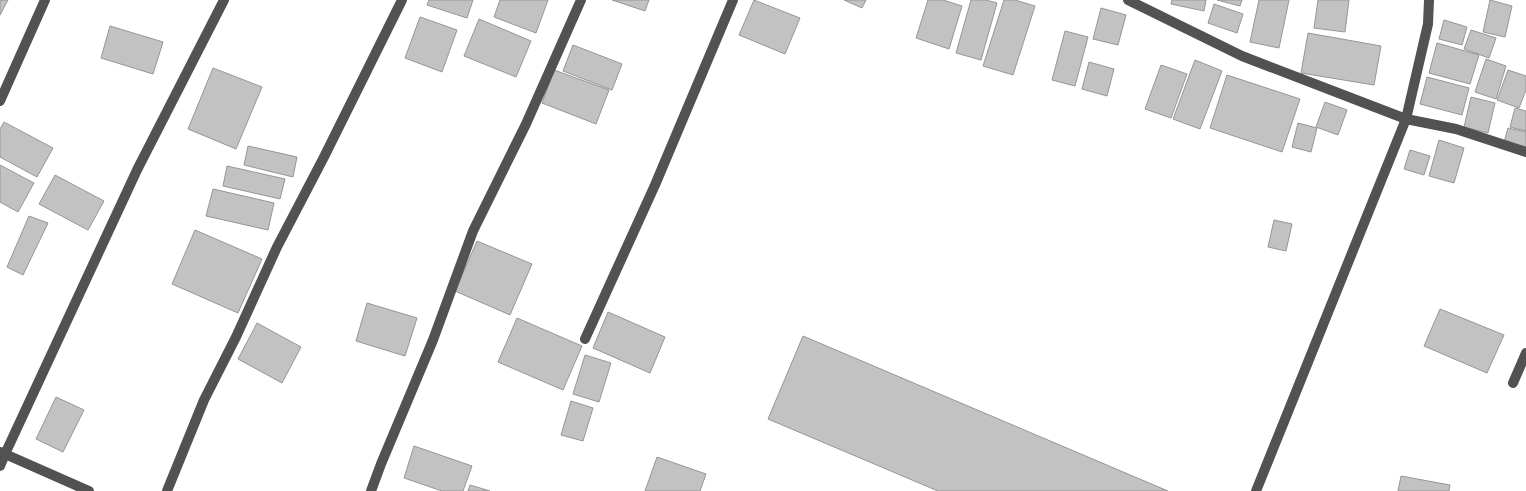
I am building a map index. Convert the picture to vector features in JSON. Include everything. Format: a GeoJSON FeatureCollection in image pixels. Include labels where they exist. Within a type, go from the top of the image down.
{"type":"FeatureCollection","features":[{"type":"Feature","properties":{"kind":"street"},"geometry":{"type":"LineString","coordinates":[[0,101],[45,0]]}},
{"type":"Feature","properties":{"kind":"street"},"geometry":{"type":"LineString","coordinates":[[0,466],[2,453],[137,170],[224,0]]}},
{"type":"Feature","properties":{"kind":"street"},"geometry":{"type":"LineString","coordinates":[[166,491],[204,400],[236,337],[277,247],[324,158],[402,0]]}},
{"type":"Feature","properties":{"kind":"street"},"geometry":{"type":"LineString","coordinates":[[371,491],[380,464],[433,340],[473,231],[526,124],[581,0]]}},
{"type":"Feature","properties":{"kind":"street"},"geometry":{"type":"LineString","coordinates":[[585,340],[655,185],[733,0]]}},
{"type":"Feature","properties":{"kind":"street"},"geometry":{"type":"LineString","coordinates":[[1128,0],[1242,56],[1406,119],[1456,129],[1526,152]]}},
{"type":"Feature","properties":{"kind":"street"},"geometry":{"type":"LineString","coordinates":[[1256,491],[1406,119],[1428,24],[1429,0]]}},
{"type":"Feature","properties":{"kind":"street"},"geometry":{"type":"LineString","coordinates":[[1514,383],[1526,354]]}},
{"type":"Feature","properties":{"kind":"street"},"geometry":{"type":"LineString","coordinates":[[2,453],[89,491]]}},
{"type":"Feature","properties":{"kind":"building"},"geometry":{"type":"Polygon","coordinates":[[[0,0],[8,0],[0,15],[0,0]]]}},
{"type":"Feature","properties":{"kind":"building"},"geometry":{"type":"Polygon","coordinates":[[[429,0],[473,0],[467,18],[427,5],[429,0]]]}},
{"type":"Feature","properties":{"kind":"building"},"geometry":{"type":"Polygon","coordinates":[[[500,0],[548,0],[536,33],[494,17],[500,0]]]}},
{"type":"Feature","properties":{"kind":"building"},"geometry":{"type":"Polygon","coordinates":[[[612,0],[649,0],[645,11],[612,0]]]}},
{"type":"Feature","properties":{"kind":"building"},"geometry":{"type":"Polygon","coordinates":[[[754,0],[800,18],[785,54],[739,35],[754,0]]]}},
{"type":"Feature","properties":{"kind":"building"},"geometry":{"type":"Polygon","coordinates":[[[844,0],[866,0],[862,8],[844,0]]]}},
{"type":"Feature","properties":{"kind":"building"},"geometry":{"type":"Polygon","coordinates":[[[928,0],[943,0],[962,6],[949,49],[916,38],[928,0]]]}},
{"type":"Feature","properties":{"kind":"building"},"geometry":{"type":"Polygon","coordinates":[[[971,0],[986,0],[997,3],[981,60],[956,53],[971,0]]]}},
{"type":"Feature","properties":{"kind":"building"},"geometry":{"type":"Polygon","coordinates":[[[1004,0],[1015,0],[1035,6],[1013,75],[983,66],[1004,0]]]}},
{"type":"Feature","properties":{"kind":"building"},"geometry":{"type":"Polygon","coordinates":[[[1172,0],[1206,0],[1204,11],[1171,4],[1172,0]]]}},
{"type":"Feature","properties":{"kind":"building"},"geometry":{"type":"Polygon","coordinates":[[[1217,0],[1242,0],[1240,6],[1217,0]]]}},
{"type":"Feature","properties":{"kind":"building"},"geometry":{"type":"Polygon","coordinates":[[[1259,0],[1289,0],[1279,48],[1250,42],[1259,0]]]}},
{"type":"Feature","properties":{"kind":"building"},"geometry":{"type":"Polygon","coordinates":[[[1318,0],[1349,0],[1345,32],[1314,28],[1318,0]]]}},
{"type":"Feature","properties":{"kind":"building"},"geometry":{"type":"Polygon","coordinates":[[[1490,0],[1512,6],[1505,37],[1483,32],[1490,0]]]}},
{"type":"Feature","properties":{"kind":"building"},"geometry":{"type":"Polygon","coordinates":[[[1214,4],[1243,14],[1237,33],[1208,23],[1214,4]]]}},
{"type":"Feature","properties":{"kind":"building"},"geometry":{"type":"Polygon","coordinates":[[[1101,8],[1126,15],[1118,45],[1093,39],[1101,8]]]}},
{"type":"Feature","properties":{"kind":"building"},"geometry":{"type":"Polygon","coordinates":[[[420,17],[457,30],[442,72],[405,58],[420,17]]]}},
{"type":"Feature","properties":{"kind":"building"},"geometry":{"type":"Polygon","coordinates":[[[479,19],[531,41],[516,77],[464,56],[479,19]]]}},
{"type":"Feature","properties":{"kind":"building"},"geometry":{"type":"Polygon","coordinates":[[[1444,20],[1467,27],[1462,45],[1439,39],[1444,20]]]}},
{"type":"Feature","properties":{"kind":"building"},"geometry":{"type":"Polygon","coordinates":[[[110,26],[163,42],[153,74],[101,58],[110,26]]]}},
{"type":"Feature","properties":{"kind":"building"},"geometry":{"type":"Polygon","coordinates":[[[1471,30],[1496,38],[1489,58],[1464,49],[1471,30]]]}},
{"type":"Feature","properties":{"kind":"building"},"geometry":{"type":"Polygon","coordinates":[[[1065,31],[1088,37],[1075,86],[1052,80],[1065,31]]]}},
{"type":"Feature","properties":{"kind":"building"},"geometry":{"type":"Polygon","coordinates":[[[1308,33],[1381,46],[1374,85],[1301,73],[1308,33]]]}},
{"type":"Feature","properties":{"kind":"building"},"geometry":{"type":"Polygon","coordinates":[[[1437,43],[1479,55],[1470,84],[1429,73],[1437,43]]]}},
{"type":"Feature","properties":{"kind":"building"},"geometry":{"type":"Polygon","coordinates":[[[573,45],[622,64],[612,90],[563,71],[573,45]]]}},
{"type":"Feature","properties":{"kind":"building"},"geometry":{"type":"Polygon","coordinates":[[[1486,59],[1506,66],[1496,99],[1475,92],[1486,59]]]}},
{"type":"Feature","properties":{"kind":"building"},"geometry":{"type":"Polygon","coordinates":[[[1195,60],[1222,71],[1200,129],[1173,119],[1195,60]]]}},
{"type":"Feature","properties":{"kind":"building"},"geometry":{"type":"Polygon","coordinates":[[[1089,62],[1114,69],[1107,96],[1082,89],[1089,62]]]}},
{"type":"Feature","properties":{"kind":"building"},"geometry":{"type":"Polygon","coordinates":[[[1161,65],[1187,74],[1171,118],[1145,109],[1161,65]]]}},
{"type":"Feature","properties":{"kind":"building"},"geometry":{"type":"Polygon","coordinates":[[[213,68],[262,87],[236,149],[188,129],[213,68]]]}},
{"type":"Feature","properties":{"kind":"building"},"geometry":{"type":"Polygon","coordinates":[[[554,70],[609,90],[596,124],[542,103],[554,70]]]}},
{"type":"Feature","properties":{"kind":"building"},"geometry":{"type":"Polygon","coordinates":[[[1508,70],[1526,76],[1526,90],[1519,108],[1497,100],[1508,70]]]}},
{"type":"Feature","properties":{"kind":"building"},"geometry":{"type":"Polygon","coordinates":[[[1227,75],[1300,99],[1282,152],[1210,128],[1227,75]]]}},
{"type":"Feature","properties":{"kind":"building"},"geometry":{"type":"Polygon","coordinates":[[[1427,77],[1469,88],[1462,115],[1420,104],[1427,77]]]}},
{"type":"Feature","properties":{"kind":"building"},"geometry":{"type":"Polygon","coordinates":[[[1471,97],[1495,103],[1488,133],[1464,127],[1471,97]]]}},
{"type":"Feature","properties":{"kind":"building"},"geometry":{"type":"Polygon","coordinates":[[[1325,102],[1347,110],[1338,135],[1316,127],[1325,102]]]}},
{"type":"Feature","properties":{"kind":"building"},"geometry":{"type":"Polygon","coordinates":[[[1515,108],[1526,111],[1526,131],[1510,127],[1515,108]]]}},
{"type":"Feature","properties":{"kind":"building"},"geometry":{"type":"Polygon","coordinates":[[[4,122],[53,148],[37,177],[0,157],[0,129],[4,122]]]}},
{"type":"Feature","properties":{"kind":"building"},"geometry":{"type":"Polygon","coordinates":[[[1298,123],[1317,128],[1311,152],[1292,147],[1298,123]]]}},
{"type":"Feature","properties":{"kind":"building"},"geometry":{"type":"Polygon","coordinates":[[[1508,128],[1526,132],[1526,147],[1504,142],[1508,128]]]}},
{"type":"Feature","properties":{"kind":"building"},"geometry":{"type":"Polygon","coordinates":[[[1439,140],[1464,148],[1454,183],[1429,176],[1439,140]]]}},
{"type":"Feature","properties":{"kind":"building"},"geometry":{"type":"Polygon","coordinates":[[[248,146],[297,157],[293,177],[244,165],[248,146]]]}},
{"type":"Feature","properties":{"kind":"building"},"geometry":{"type":"Polygon","coordinates":[[[1410,150],[1430,156],[1424,175],[1404,169],[1410,150]]]}},
{"type":"Feature","properties":{"kind":"building"},"geometry":{"type":"Polygon","coordinates":[[[0,165],[34,183],[18,212],[0,202],[0,165]]]}},
{"type":"Feature","properties":{"kind":"building"},"geometry":{"type":"Polygon","coordinates":[[[227,166],[285,179],[280,199],[223,186],[227,166]]]}},
{"type":"Feature","properties":{"kind":"building"},"geometry":{"type":"Polygon","coordinates":[[[55,175],[104,201],[88,230],[39,204],[55,175]]]}},
{"type":"Feature","properties":{"kind":"building"},"geometry":{"type":"Polygon","coordinates":[[[213,189],[274,203],[268,230],[206,216],[213,189]]]}},
{"type":"Feature","properties":{"kind":"building"},"geometry":{"type":"Polygon","coordinates":[[[29,216],[48,223],[23,275],[7,267],[29,216]]]}},
{"type":"Feature","properties":{"kind":"building"},"geometry":{"type":"Polygon","coordinates":[[[1274,220],[1292,224],[1286,251],[1268,247],[1274,220]]]}},
{"type":"Feature","properties":{"kind":"building"},"geometry":{"type":"Polygon","coordinates":[[[195,230],[262,259],[238,313],[172,284],[195,230]]]}},
{"type":"Feature","properties":{"kind":"building"},"geometry":{"type":"Polygon","coordinates":[[[477,241],[532,264],[510,315],[455,291],[477,241]]]}},
{"type":"Feature","properties":{"kind":"building"},"geometry":{"type":"Polygon","coordinates":[[[367,303],[417,318],[405,356],[356,341],[367,303]]]}},
{"type":"Feature","properties":{"kind":"building"},"geometry":{"type":"Polygon","coordinates":[[[1440,309],[1504,335],[1487,373],[1424,346],[1440,309]]]}},
{"type":"Feature","properties":{"kind":"building"},"geometry":{"type":"Polygon","coordinates":[[[608,312],[665,337],[650,373],[593,348],[608,312]]]}},
{"type":"Feature","properties":{"kind":"building"},"geometry":{"type":"Polygon","coordinates":[[[517,318],[582,346],[563,390],[498,362],[517,318]]]}},
{"type":"Feature","properties":{"kind":"building"},"geometry":{"type":"Polygon","coordinates":[[[257,323],[301,347],[282,383],[238,359],[257,323]]]}},
{"type":"Feature","properties":{"kind":"building"},"geometry":{"type":"Polygon","coordinates":[[[803,336],[1168,491],[938,491],[768,419],[803,336]]]}},
{"type":"Feature","properties":{"kind":"building"},"geometry":{"type":"Polygon","coordinates":[[[585,355],[611,363],[599,402],[573,394],[585,355]]]}},
{"type":"Feature","properties":{"kind":"building"},"geometry":{"type":"Polygon","coordinates":[[[56,397],[84,410],[63,452],[36,439],[56,397]]]}},
{"type":"Feature","properties":{"kind":"building"},"geometry":{"type":"Polygon","coordinates":[[[571,401],[593,408],[583,441],[561,435],[571,401]]]}},
{"type":"Feature","properties":{"kind":"building"},"geometry":{"type":"Polygon","coordinates":[[[414,446],[472,466],[463,491],[442,491],[404,478],[414,446]]]}},
{"type":"Feature","properties":{"kind":"building"},"geometry":{"type":"Polygon","coordinates":[[[657,457],[706,474],[700,491],[645,491],[657,457]]]}},
{"type":"Feature","properties":{"kind":"building"},"geometry":{"type":"Polygon","coordinates":[[[1401,476],[1450,485],[1449,491],[1398,491],[1401,476]]]}},
{"type":"Feature","properties":{"kind":"building"},"geometry":{"type":"Polygon","coordinates":[[[470,485],[490,491],[468,491],[470,485]]]}}]}
